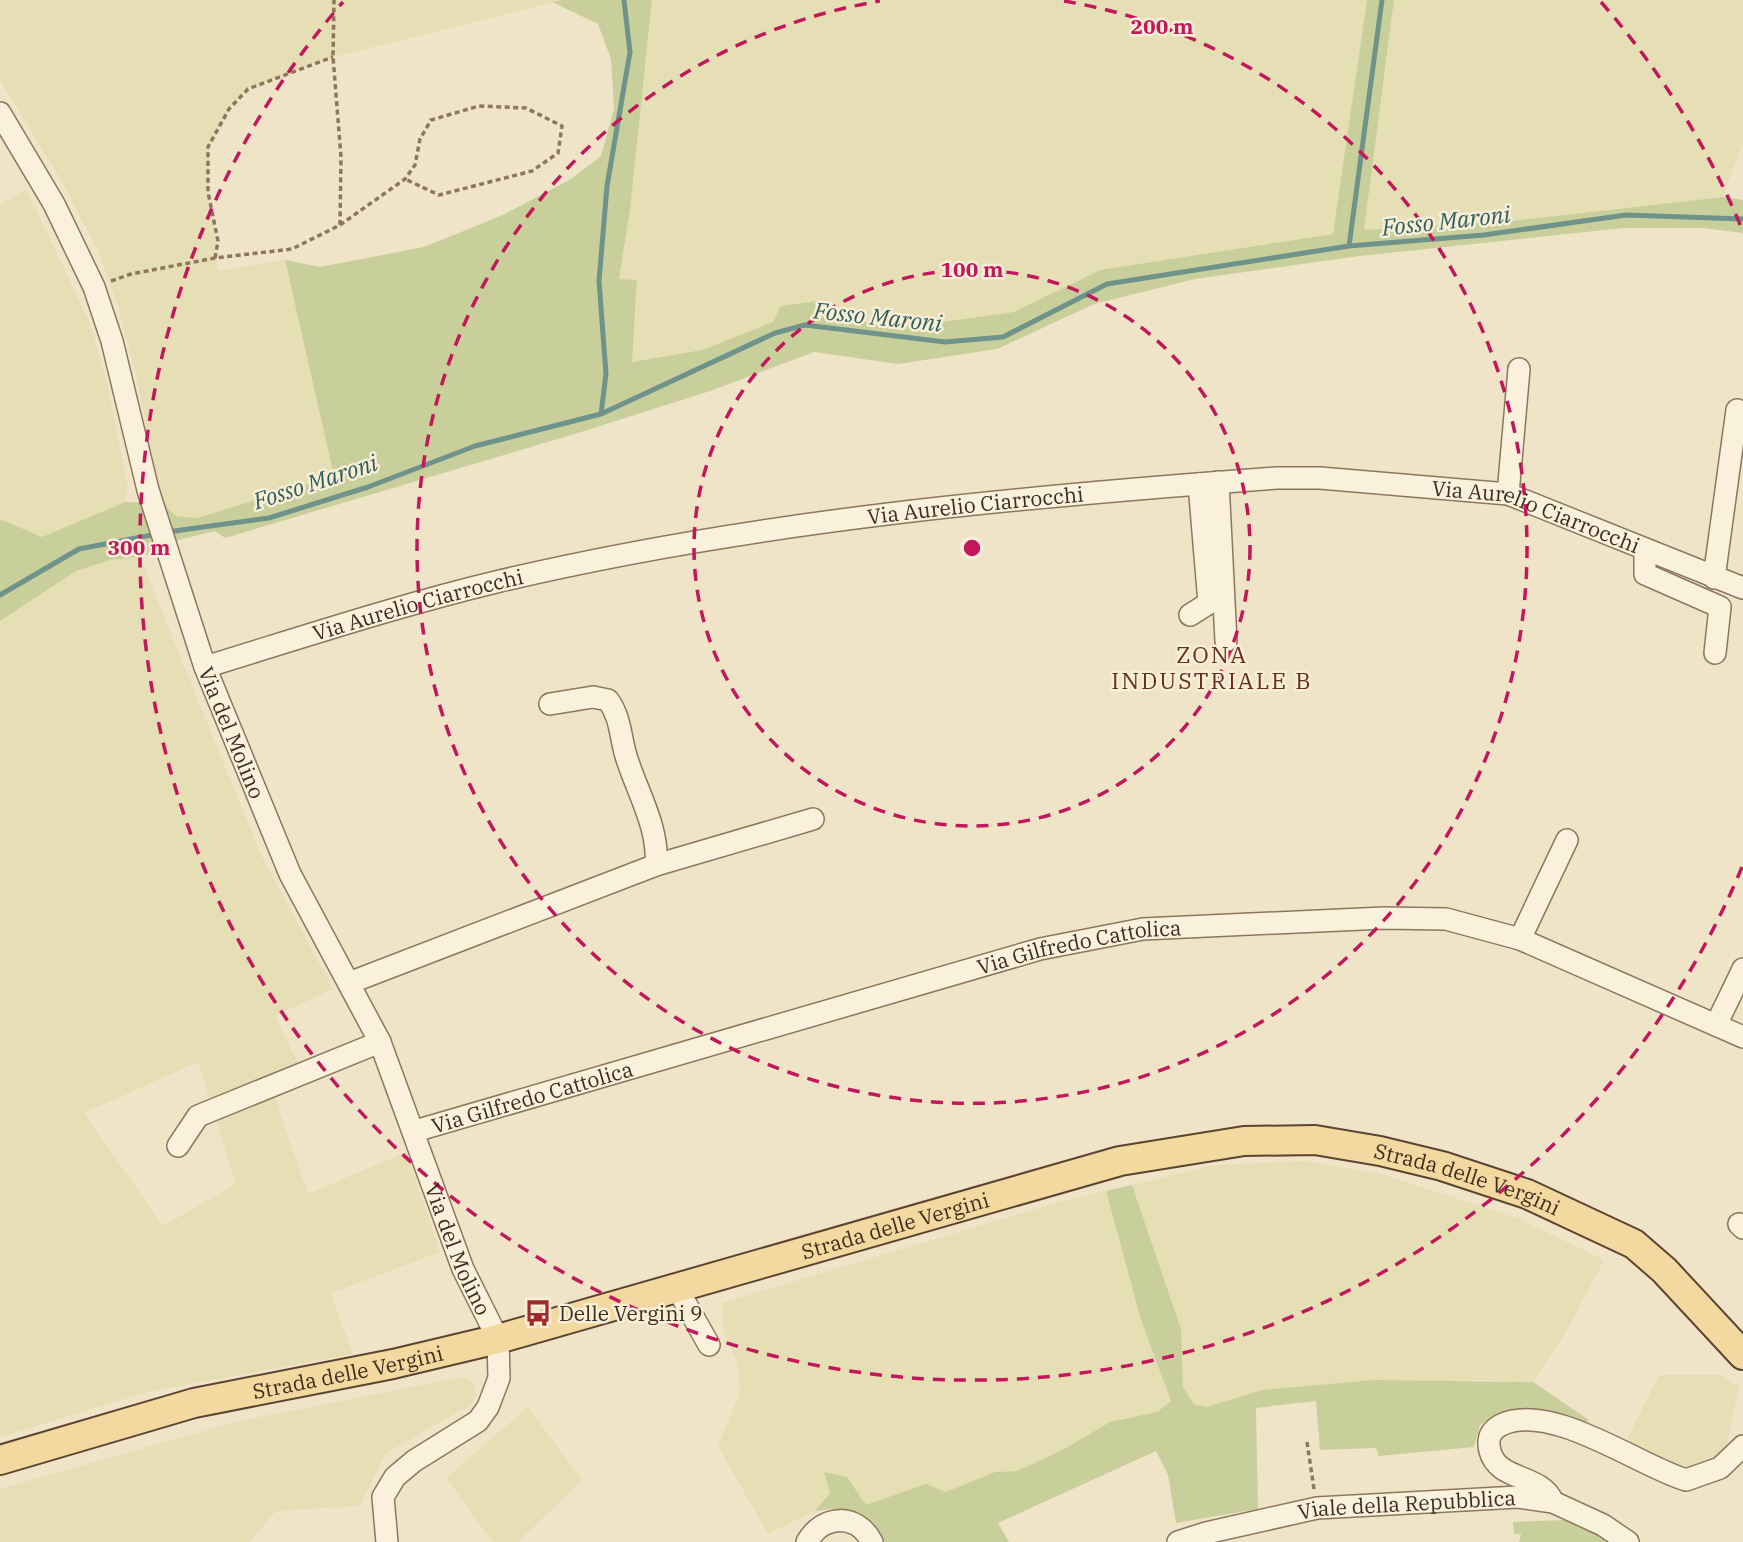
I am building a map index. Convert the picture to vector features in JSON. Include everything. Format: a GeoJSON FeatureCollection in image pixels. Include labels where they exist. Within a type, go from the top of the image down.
{"type":"FeatureCollection","features":[{"type":"Feature","properties":{"kind":"main road","name":"Strada delle Vergini"},"geometry":{"type":"LineString","coordinates":[[0,1460],[194,1403],[393,1364],[498,1339],[1120,1161],[1244,1141],[1315,1140],[1442,1166],[1527,1194],[1592,1223],[1650,1256],[1743,1355]]}},
{"type":"Feature","properties":{"kind":"street","name":"Via del Molino"},"geometry":{"type":"LineString","coordinates":[[0,113],[54,204],[94,287],[112,341],[148,490],[205,667],[286,864],[380,1042],[415,1131],[463,1269],[498,1339]]}},
{"type":"Feature","properties":{"kind":"street"},"geometry":{"type":"LineString","coordinates":[[1508,494],[1519,369]]}},
{"type":"Feature","properties":{"kind":"street"},"geometry":{"type":"LineString","coordinates":[[1714,578],[1737,410]]}},
{"type":"Feature","properties":{"kind":"street","name":"Via Aurelio Ciarrocchi"},"geometry":{"type":"LineString","coordinates":[[205,667],[393,609],[500,581],[605,559],[756,533],[969,506],[1209,483],[1320,478],[1508,494],[1743,588]]}},
{"type":"Feature","properties":{"kind":"street"},"geometry":{"type":"LineString","coordinates":[[1190,615],[1209,603],[1209,483]]}},
{"type":"Feature","properties":{"kind":"street"},"geometry":{"type":"LineString","coordinates":[[1209,483],[1226,641]]}},
{"type":"Feature","properties":{"kind":"street"},"geometry":{"type":"LineString","coordinates":[[1645,550],[1645,575],[1720,607],[1715,653]]}},
{"type":"Feature","properties":{"kind":"street"},"geometry":{"type":"LineString","coordinates":[[550,704],[593,697],[608,700],[617,713],[625,753],[651,822],[657,853],[656,865]]}},
{"type":"Feature","properties":{"kind":"street"},"geometry":{"type":"LineString","coordinates":[[349,983],[656,865],[813,819]]}},
{"type":"Feature","properties":{"kind":"street"},"geometry":{"type":"LineString","coordinates":[[1520,939],[1567,840]]}},
{"type":"Feature","properties":{"kind":"street","name":"Via Gilfredo Cattolica"},"geometry":{"type":"LineString","coordinates":[[415,1131],[1091,937],[1143,929],[1384,918],[1446,919],[1520,939],[1743,1037]]}},
{"type":"Feature","properties":{"kind":"street"},"geometry":{"type":"LineString","coordinates":[[1716,1025],[1743,969]]}},
{"type":"Feature","properties":{"kind":"street"},"geometry":{"type":"LineString","coordinates":[[177,1146],[198,1116],[380,1042]]}},
{"type":"Feature","properties":{"kind":"street"},"geometry":{"type":"LineString","coordinates":[[677,1288],[709,1345]]}},
{"type":"Feature","properties":{"kind":"street"},"geometry":{"type":"LineString","coordinates":[[387,1542],[383,1497],[395,1478],[414,1461],[478,1421],[488,1408],[499,1378],[498,1339]]}},
{"type":"Feature","properties":{"kind":"street"},"geometry":{"type":"LineString","coordinates":[[1553,1502],[1549,1492],[1540,1483],[1498,1466],[1490,1454],[1488,1438],[1494,1429],[1507,1423],[1536,1421],[1575,1431],[1686,1480],[1720,1468],[1743,1446]]}},
{"type":"Feature","properties":{"kind":"street","name":"Viale della Repubblica"},"geometry":{"type":"LineString","coordinates":[[1178,1542],[1317,1508],[1518,1497],[1553,1502],[1604,1525],[1628,1542]]}},
{"type":"Feature","properties":{"kind":"street"},"geometry":{"type":"LineString","coordinates":[[807,1542],[825,1523],[842,1520],[861,1527],[872,1542]]}},
{"type":"Feature","properties":{"kind":"street"},"geometry":{"type":"LineString","coordinates":[[821,1542],[837,1531],[850,1533],[860,1542]]}},
{"type":"Feature","properties":{"kind":"path"},"geometry":{"type":"LineString","coordinates":[[334,0],[333,57],[341,157],[340,225]]}},
{"type":"Feature","properties":{"kind":"path"},"geometry":{"type":"LineString","coordinates":[[215,258],[218,241],[208,192],[208,147],[229,109],[248,89],[333,57]]}},
{"type":"Feature","properties":{"kind":"path"},"geometry":{"type":"LineString","coordinates":[[131,274],[215,258],[292,249],[340,225],[405,179],[415,165],[420,139],[431,120],[479,106],[526,108],[562,126],[558,153],[532,171],[439,195],[405,179]]}},
{"type":"Feature","properties":{"kind":"path"},"geometry":{"type":"LineString","coordinates":[[1307,1442],[1317,1508]]}},
{"type":"Feature","properties":{"kind":"shaded area"},"geometry":{"type":"Polygon","coordinates":[[[0,0],[562,0],[333,57],[248,89],[229,109],[209,147],[208,192],[218,241],[217,271],[285,260],[334,476],[197,518],[176,516],[162,503],[136,375],[117,303],[97,249],[61,180],[0,80],[0,0]]]}},
{"type":"Feature","properties":{"kind":"shaded area"},"geometry":{"type":"Polygon","coordinates":[[[652,0],[1367,0],[1334,234],[1100,270],[1014,312],[905,327],[815,315],[815,301],[782,306],[773,322],[702,350],[632,362],[637,281],[619,279],[630,210],[652,0]]]}},
{"type":"Feature","properties":{"kind":"shaded area"},"geometry":{"type":"Polygon","coordinates":[[[1394,0],[1743,0],[1743,142],[1723,197],[1503,222],[1364,230],[1394,0]]]}},
{"type":"Feature","properties":{"kind":"shaded area"},"geometry":{"type":"Polygon","coordinates":[[[26,189],[88,319],[107,382],[128,487],[125,502],[42,537],[0,519],[0,205],[26,189]]]}},
{"type":"Feature","properties":{"kind":"shaded area"},"geometry":{"type":"Polygon","coordinates":[[[140,557],[260,853],[333,989],[275,1016],[303,1074],[271,1087],[308,1194],[406,1152],[440,1252],[331,1293],[353,1354],[147,1392],[0,1437],[0,621],[76,571],[110,560],[140,557]],[[198,1062],[84,1113],[163,1226],[236,1184],[198,1062]]]}},
{"type":"Feature","properties":{"kind":"shaded area"},"geometry":{"type":"Polygon","coordinates":[[[1305,1161],[1384,1175],[1517,1218],[1604,1260],[1567,1330],[1533,1382],[1478,1380],[1262,1390],[1206,1407],[1194,1404],[1183,1387],[1181,1329],[1132,1185],[1214,1165],[1305,1161]]]}},
{"type":"Feature","properties":{"kind":"shaded area"},"geometry":{"type":"Polygon","coordinates":[[[1106,1191],[1141,1320],[1171,1401],[1157,1412],[1110,1422],[1062,1450],[1017,1471],[995,1472],[946,1492],[866,1505],[847,1477],[825,1472],[830,1493],[815,1511],[768,1534],[718,1446],[740,1392],[738,1364],[724,1333],[722,1303],[1052,1204],[1106,1191]]]}},
{"type":"Feature","properties":{"kind":"shaded area"},"geometry":{"type":"Polygon","coordinates":[[[1659,1375],[1719,1375],[1739,1387],[1726,1447],[1712,1462],[1677,1471],[1624,1445],[1659,1375]]]}},
{"type":"Feature","properties":{"kind":"shaded area"},"geometry":{"type":"Polygon","coordinates":[[[467,1378],[475,1386],[476,1396],[472,1404],[386,1453],[360,1506],[276,1511],[249,1542],[0,1542],[0,1489],[239,1421],[467,1378]]]}},
{"type":"Feature","properties":{"kind":"shaded area"},"geometry":{"type":"Polygon","coordinates":[[[528,1407],[582,1480],[518,1542],[493,1542],[446,1478],[528,1407]]]}},
{"type":"Feature","properties":{"kind":"green space"},"geometry":{"type":"Polygon","coordinates":[[[652,0],[630,210],[619,279],[637,280],[632,362],[702,350],[773,322],[781,306],[816,301],[815,315],[905,327],[1014,312],[1100,270],[1333,234],[1367,0],[1394,0],[1364,230],[1503,222],[1723,197],[1743,200],[1743,233],[1703,228],[1624,228],[1360,256],[1195,279],[1094,304],[997,349],[898,364],[814,352],[710,391],[581,432],[225,538],[215,531],[178,540],[173,547],[140,557],[110,560],[76,571],[0,621],[0,519],[42,537],[125,502],[162,503],[176,516],[197,518],[334,476],[285,260],[320,267],[424,247],[503,215],[571,179],[601,156],[614,108],[611,59],[598,24],[552,2],[652,0]]]}},
{"type":"Feature","properties":{"kind":"green space"},"geometry":{"type":"Polygon","coordinates":[[[1132,1185],[1181,1329],[1183,1387],[1194,1404],[1206,1407],[1262,1390],[1375,1380],[1533,1382],[1589,1420],[1585,1423],[1545,1415],[1504,1415],[1480,1425],[1474,1447],[1379,1456],[1376,1448],[1320,1450],[1316,1401],[1256,1408],[1258,1509],[1176,1523],[1168,1475],[1156,1451],[998,1523],[1009,1542],[877,1542],[868,1521],[861,1515],[836,1509],[815,1511],[830,1493],[824,1472],[847,1477],[866,1505],[926,1484],[946,1492],[995,1472],[1017,1471],[1062,1450],[1110,1422],[1157,1412],[1171,1401],[1141,1320],[1106,1191],[1132,1185]]]}},
{"type":"Feature","properties":{"kind":"green space"},"geometry":{"type":"Polygon","coordinates":[[[1565,1520],[1588,1527],[1606,1537],[1604,1542],[1519,1542],[1521,1534],[1514,1534],[1513,1522],[1565,1520]]]}},
{"type":"Feature","properties":{"kind":"waterway"},"geometry":{"type":"LineString","coordinates":[[601,414],[606,374],[599,281],[607,186],[630,52],[624,0]]}},
{"type":"Feature","properties":{"kind":"waterway"},"geometry":{"type":"LineString","coordinates":[[1349,246],[1382,0]]}},
{"type":"Feature","properties":{"kind":"waterway","name":"Fosso Maroni"},"geometry":{"type":"LineString","coordinates":[[167,532],[269,518],[368,487],[475,446],[601,414],[775,333],[805,325],[945,342],[1003,337],[1107,284],[1349,246],[1484,235],[1626,215],[1743,219]]}},
{"type":"Feature","properties":{"kind":"waterway","name":"Fosso Maroni"},"geometry":{"type":"LineString","coordinates":[[0,595],[79,549],[157,534]]}},
{"type":"Feature","properties":{"kind":"place","name":"Delle Vergini 9"},"geometry":{"type":"Point","coordinates":[538,1313]}},
{"type":"Feature","properties":{"kind":"district","name":"ZONA INDUSTRIALE B"},"geometry":{"type":"Point","coordinates":[1212,667]}}]}
